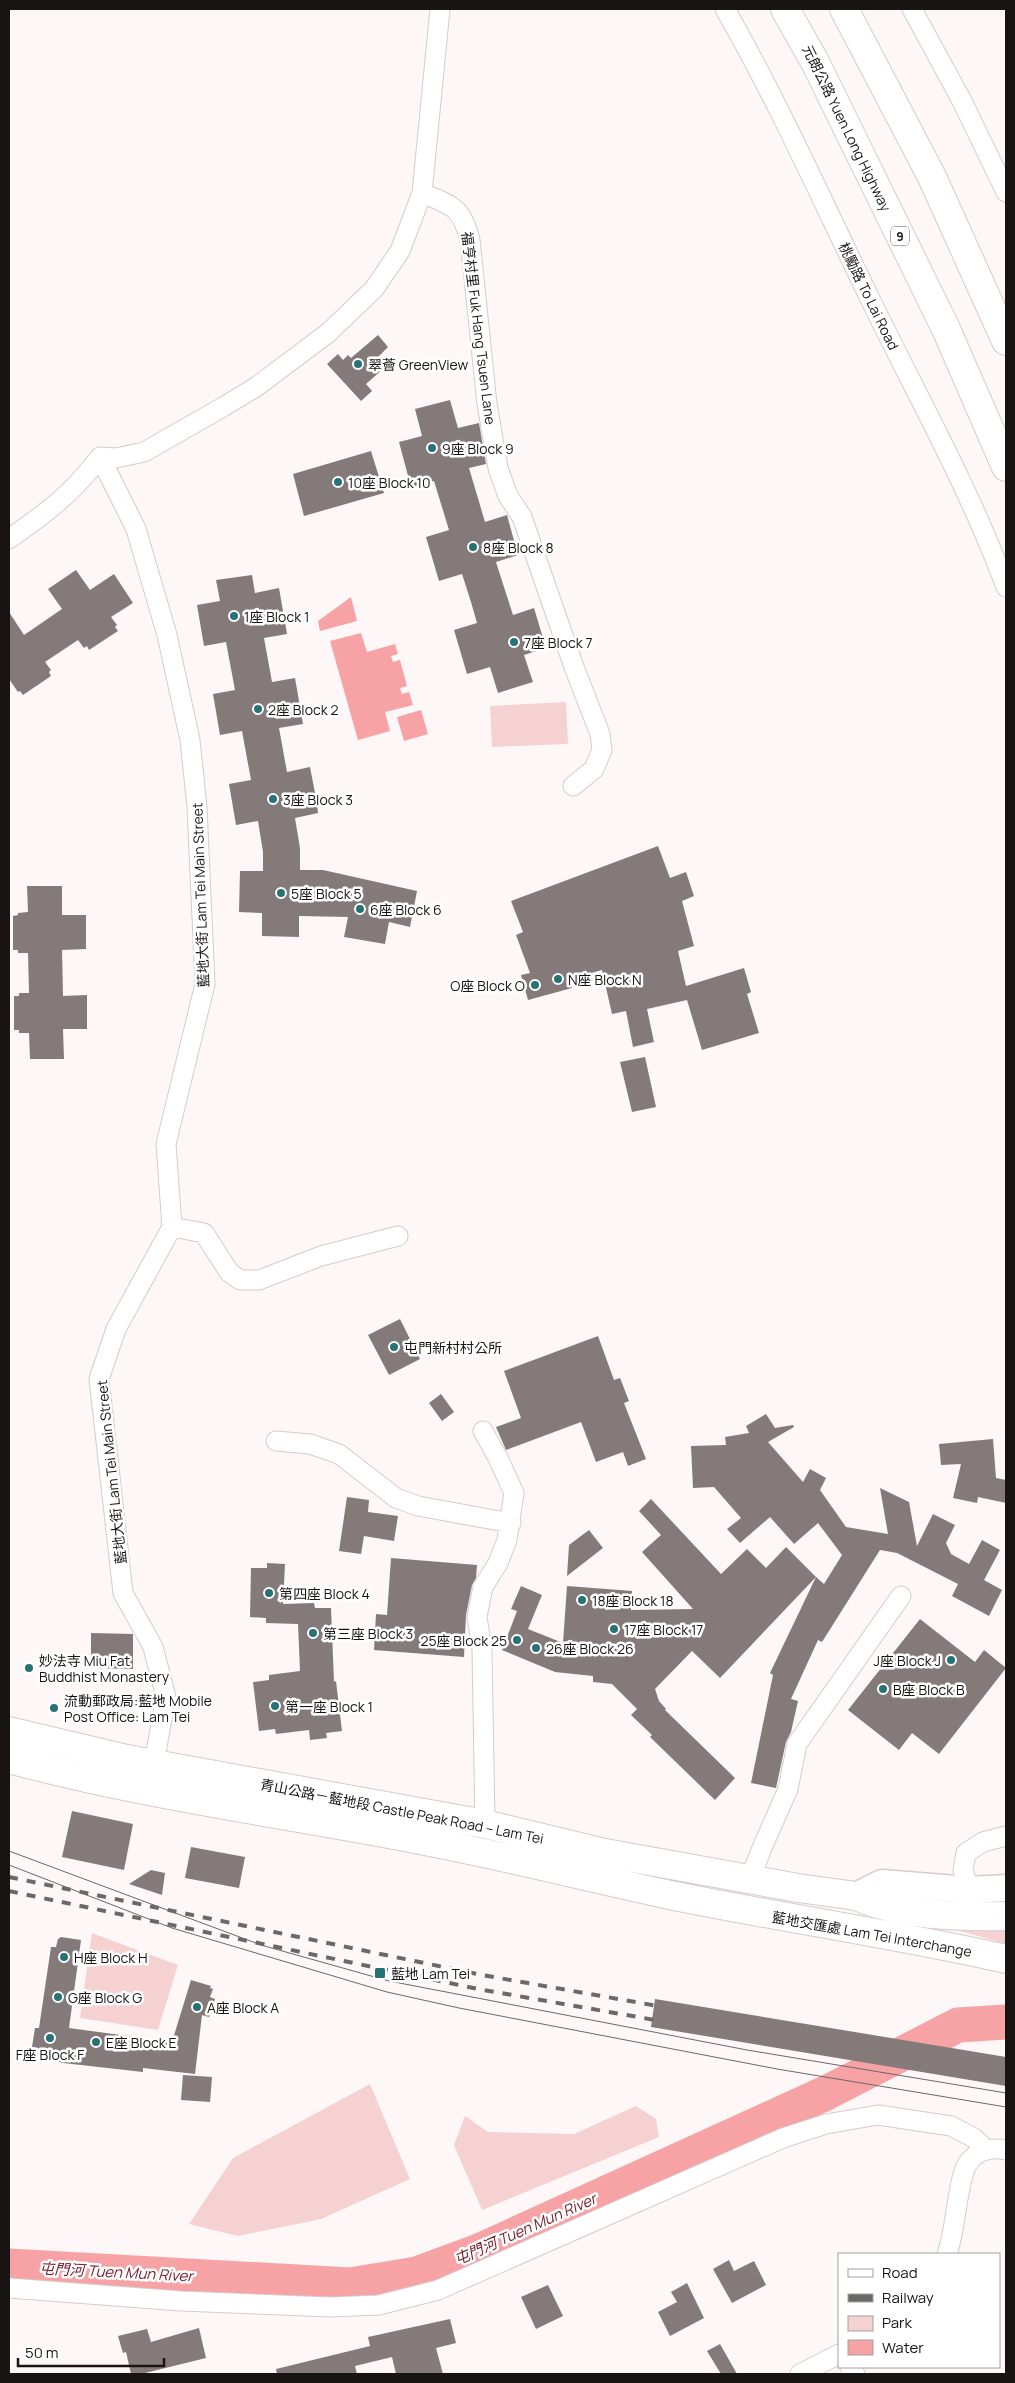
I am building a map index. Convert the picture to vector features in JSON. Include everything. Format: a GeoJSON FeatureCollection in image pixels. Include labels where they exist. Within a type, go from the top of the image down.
{"type":"FeatureCollection","features":[{"type":"Feature","properties":{"kind":"main road","name":"元朗公路 Yuen Long Highway"},"geometry":{"type":"LineString","coordinates":[[785,9],[815,62],[946,329],[1006,467]]}},
{"type":"Feature","properties":{"kind":"main road"},"geometry":{"type":"LineString","coordinates":[[844,9],[854,20],[932,177],[1006,341]]}},
{"type":"Feature","properties":{"kind":"main road","name":"青山公路－藍地段 Castle Peak Road – Lam Tei"},"geometry":{"type":"LineString","coordinates":[[9,1731],[154,1763],[485,1824],[605,1853],[856,1896],[884,1906],[916,1912],[960,1916],[1006,1916]]}},
{"type":"Feature","properties":{"kind":"main road","name":"青山公路－藍地段 Castle Peak Road – Lam Tei"},"geometry":{"type":"LineString","coordinates":[[9,1759],[131,1787],[513,1859],[738,1908]]}},
{"type":"Feature","properties":{"kind":"main road"},"geometry":{"type":"LineString","coordinates":[[856,1896],[882,1883],[969,1890],[1006,1888]]}},
{"type":"Feature","properties":{"kind":"main road","name":"藍地交匯處 Lam Tei Interchange"},"geometry":{"type":"LineString","coordinates":[[738,1908],[1006,1959]]}},
{"type":"Feature","properties":{"kind":"street"},"geometry":{"type":"LineString","coordinates":[[9,539],[58,504],[77,486],[100,458],[130,456],[161,444],[256,387],[328,334],[374,288],[400,251],[422,193],[440,9]]}},
{"type":"Feature","properties":{"kind":"street","name":"桃勵路 To Lai Road"},"geometry":{"type":"LineString","coordinates":[[725,9],[757,65],[831,220],[984,529],[1006,587]]}},
{"type":"Feature","properties":{"kind":"street"},"geometry":{"type":"LineString","coordinates":[[912,9],[962,101],[1006,192]]}},
{"type":"Feature","properties":{"kind":"street","name":"福亨村里 Fuk Hang Tsuen Lane"},"geometry":{"type":"LineString","coordinates":[[422,193],[451,205],[465,218],[470,240],[487,404],[498,468],[508,496],[522,517],[574,667],[600,734],[602,750],[594,769],[573,786]]}},
{"type":"Feature","properties":{"kind":"street","name":"藍地大街 Lam Tei Main Street"},"geometry":{"type":"LineString","coordinates":[[100,458],[136,529],[167,635],[190,740],[198,807],[205,984],[166,1144],[172,1227],[116,1329],[99,1379],[124,1593],[153,1648],[166,1697],[154,1763]]}},
{"type":"Feature","properties":{"kind":"street"},"geometry":{"type":"LineString","coordinates":[[172,1227],[204,1233],[228,1272],[240,1280],[259,1280],[322,1256],[398,1236]]}},
{"type":"Feature","properties":{"kind":"street"},"geometry":{"type":"LineString","coordinates":[[483,1431],[498,1458],[514,1494],[511,1523],[498,1563],[483,1587],[477,1617],[482,1649],[485,1824]]}},
{"type":"Feature","properties":{"kind":"street"},"geometry":{"type":"LineString","coordinates":[[276,1441],[310,1444],[339,1454],[396,1498],[418,1506],[511,1523]]}},
{"type":"Feature","properties":{"kind":"street"},"geometry":{"type":"LineString","coordinates":[[750,1879],[788,1789],[797,1744],[901,1596]]}},
{"type":"Feature","properties":{"kind":"street"},"geometry":{"type":"LineString","coordinates":[[969,1890],[963,1870],[966,1853],[983,1842],[1006,1836]]}},
{"type":"Feature","properties":{"kind":"street"},"geometry":{"type":"LineString","coordinates":[[9,2288],[191,2301],[331,2307],[379,2305],[438,2290],[783,2138],[826,2124],[878,2115],[951,2126],[974,2138],[986,2150]]}},
{"type":"Feature","properties":{"kind":"street"},"geometry":{"type":"LineString","coordinates":[[947,2253],[968,2164],[986,2150],[1006,2150]]}},
{"type":"Feature","properties":{"kind":"street"},"geometry":{"type":"LineString","coordinates":[[800,2374],[838,2355]]}},
{"type":"Feature","properties":{"kind":"green space"},"geometry":{"type":"Polygon","coordinates":[[[566,702],[568,744],[492,747],[490,706],[566,702]]]}},
{"type":"Feature","properties":{"kind":"green space"},"geometry":{"type":"Polygon","coordinates":[[[950,1928],[1006,1930],[1006,1944],[950,1928]]]}},
{"type":"Feature","properties":{"kind":"green space"},"geometry":{"type":"Polygon","coordinates":[[[92,1933],[178,1965],[158,2030],[80,2018],[92,1933]]]}},
{"type":"Feature","properties":{"kind":"green space"},"geometry":{"type":"Polygon","coordinates":[[[370,2084],[410,2179],[321,2219],[238,2236],[189,2224],[233,2158],[370,2084]]]}},
{"type":"Feature","properties":{"kind":"green space"},"geometry":{"type":"Polygon","coordinates":[[[636,2106],[656,2119],[659,2137],[482,2210],[454,2145],[465,2116],[488,2132],[574,2134],[636,2106]]]}},
{"type":"Feature","properties":{"kind":"water"},"geometry":{"type":"Polygon","coordinates":[[[351,597],[357,621],[320,631],[318,621],[351,597]]]}},
{"type":"Feature","properties":{"kind":"water"},"geometry":{"type":"Polygon","coordinates":[[[361,633],[367,652],[395,644],[398,654],[391,656],[393,662],[400,660],[407,686],[400,688],[402,694],[409,692],[413,705],[385,712],[390,731],[358,740],[330,641],[361,633]]]}},
{"type":"Feature","properties":{"kind":"water"},"geometry":{"type":"Polygon","coordinates":[[[421,710],[428,734],[404,741],[397,717],[421,710]]]}},
{"type":"Feature","properties":{"kind":"building","name":"翠薈 GreenView"},"geometry":{"type":"Polygon","coordinates":[[[378,335],[388,347],[375,360],[383,369],[366,384],[372,391],[361,401],[327,364],[338,354],[343,360],[348,355],[351,358],[378,335]]]}},
{"type":"Feature","properties":{"kind":"building"},"geometry":{"type":"Polygon","coordinates":[[[450,400],[458,428],[479,423],[486,464],[469,468],[485,522],[507,515],[518,555],[496,562],[513,615],[534,608],[546,648],[524,655],[533,682],[498,693],[490,667],[467,674],[454,630],[477,623],[471,602],[462,574],[439,581],[426,537],[449,530],[434,481],[411,487],[399,442],[422,436],[415,409],[450,400]]]}},
{"type":"Feature","properties":{"kind":"building","name":"10座 Block 10"},"geometry":{"type":"Polygon","coordinates":[[[371,451],[384,493],[304,516],[293,474],[371,451]]]}},
{"type":"Feature","properties":{"kind":"building"},"geometry":{"type":"Polygon","coordinates":[[[76,570],[90,590],[114,574],[133,603],[111,617],[117,625],[115,627],[118,631],[89,650],[87,646],[84,648],[78,640],[45,662],[51,670],[49,672],[51,676],[23,695],[20,691],[18,692],[9,679],[9,612],[24,635],[62,609],[48,589],[76,570]]]}},
{"type":"Feature","properties":{"kind":"building"},"geometry":{"type":"Polygon","coordinates":[[[252,575],[255,593],[279,588],[287,634],[264,638],[272,682],[295,678],[303,724],[279,728],[287,772],[310,767],[317,803],[318,813],[295,818],[300,848],[300,870],[323,870],[417,891],[410,927],[389,922],[385,944],[344,937],[348,917],[299,916],[299,937],[262,936],[262,913],[239,912],[240,871],[263,871],[263,852],[258,821],[236,825],[229,784],[251,780],[242,731],[220,735],[213,694],[235,690],[226,642],[204,646],[197,605],[220,601],[216,580],[252,575]]]}},
{"type":"Feature","properties":{"kind":"building"},"geometry":{"type":"Polygon","coordinates":[[[658,846],[670,878],[686,872],[694,896],[682,901],[694,946],[678,951],[686,986],[744,968],[751,992],[747,994],[759,1033],[702,1050],[687,1000],[647,1009],[654,1042],[633,1047],[626,1011],[612,1014],[602,970],[570,979],[572,988],[528,1000],[521,975],[530,973],[516,935],[523,932],[511,901],[658,846]]]}},
{"type":"Feature","properties":{"kind":"building"},"geometry":{"type":"Polygon","coordinates":[[[27,886],[62,886],[62,915],[86,915],[86,949],[62,950],[63,996],[87,995],[87,1029],[63,1029],[64,1059],[30,1059],[29,1033],[19,1033],[19,1030],[14,1030],[14,996],[19,996],[19,993],[29,993],[28,953],[18,953],[18,950],[13,950],[13,916],[18,915],[18,913],[28,912],[27,886]]]}},
{"type":"Feature","properties":{"kind":"building"},"geometry":{"type":"Polygon","coordinates":[[[645,1057],[656,1107],[632,1112],[620,1062],[645,1057]]]}},
{"type":"Feature","properties":{"kind":"building","name":"屯門新村村公所"},"geometry":{"type":"Polygon","coordinates":[[[400,1319],[420,1359],[389,1375],[368,1335],[400,1319]]]}},
{"type":"Feature","properties":{"kind":"building"},"geometry":{"type":"Polygon","coordinates":[[[598,1336],[614,1380],[620,1378],[629,1401],[624,1403],[646,1459],[628,1466],[623,1452],[596,1462],[581,1422],[506,1450],[496,1427],[521,1418],[504,1371],[598,1336]]]}},
{"type":"Feature","properties":{"kind":"building"},"geometry":{"type":"Polygon","coordinates":[[[441,1394],[454,1412],[442,1421],[429,1403],[441,1394]]]}},
{"type":"Feature","properties":{"kind":"building"},"geometry":{"type":"Polygon","coordinates":[[[766,1414],[775,1428],[793,1425],[794,1427],[768,1442],[803,1482],[810,1469],[826,1478],[820,1490],[846,1527],[888,1534],[880,1488],[909,1502],[917,1546],[933,1514],[955,1525],[946,1543],[951,1554],[969,1564],[982,1540],[1000,1550],[984,1580],[1002,1590],[989,1616],[952,1596],[958,1584],[897,1553],[880,1550],[822,1642],[818,1640],[791,1699],[798,1701],[791,1732],[786,1742],[776,1788],[751,1783],[773,1675],[770,1673],[816,1577],[824,1584],[842,1555],[818,1523],[794,1544],[770,1517],[740,1543],[727,1529],[741,1518],[714,1487],[693,1488],[691,1446],[726,1445],[725,1437],[749,1433],[746,1426],[766,1414]]]}},
{"type":"Feature","properties":{"kind":"building"},"geometry":{"type":"Polygon","coordinates":[[[993,1439],[996,1478],[1006,1480],[1006,1503],[978,1497],[977,1503],[953,1498],[961,1464],[941,1465],[939,1444],[993,1439]]]}},
{"type":"Feature","properties":{"kind":"building"},"geometry":{"type":"Polygon","coordinates":[[[347,1497],[369,1500],[368,1512],[398,1516],[394,1541],[364,1536],[361,1554],[339,1551],[347,1497]]]}},
{"type":"Feature","properties":{"kind":"building"},"geometry":{"type":"Polygon","coordinates":[[[651,1499],[721,1574],[747,1549],[766,1568],[786,1547],[816,1577],[720,1678],[692,1651],[655,1689],[659,1701],[665,1710],[735,1778],[715,1800],[650,1737],[652,1735],[631,1715],[637,1709],[612,1684],[593,1682],[593,1676],[555,1672],[502,1650],[517,1611],[511,1609],[521,1586],[542,1595],[528,1629],[563,1643],[567,1586],[632,1591],[631,1610],[693,1609],[642,1552],[661,1535],[639,1511],[651,1499]]]}},
{"type":"Feature","properties":{"kind":"building"},"geometry":{"type":"Polygon","coordinates":[[[589,1530],[603,1548],[567,1576],[569,1545],[589,1530]]]}},
{"type":"Feature","properties":{"kind":"building"},"geometry":{"type":"Polygon","coordinates":[[[391,1558],[477,1565],[476,1578],[472,1585],[466,1615],[464,1657],[374,1650],[376,1614],[387,1615],[391,1558]]]}},
{"type":"Feature","properties":{"kind":"building"},"geometry":{"type":"Polygon","coordinates":[[[267,1563],[285,1564],[283,1604],[314,1603],[315,1608],[331,1608],[334,1682],[336,1681],[342,1731],[326,1733],[327,1738],[310,1740],[309,1730],[276,1734],[275,1729],[259,1731],[253,1682],[269,1680],[269,1675],[300,1671],[298,1624],[266,1623],[266,1618],[250,1617],[251,1568],[267,1568],[267,1563]]]}},
{"type":"Feature","properties":{"kind":"building"},"geometry":{"type":"Polygon","coordinates":[[[920,1619],[975,1662],[984,1650],[1006,1668],[939,1754],[912,1733],[899,1750],[848,1710],[920,1619]]]}},
{"type":"Feature","properties":{"kind":"building"},"geometry":{"type":"Polygon","coordinates":[[[91,1633],[133,1634],[133,1669],[91,1668],[91,1633]]]}},
{"type":"Feature","properties":{"kind":"building"},"geometry":{"type":"Polygon","coordinates":[[[72,1811],[133,1824],[124,1870],[62,1857],[72,1811]]]}},
{"type":"Feature","properties":{"kind":"building"},"geometry":{"type":"Polygon","coordinates":[[[191,1847],[245,1857],[239,1888],[185,1878],[191,1847]]]}},
{"type":"Feature","properties":{"kind":"building"},"geometry":{"type":"Polygon","coordinates":[[[151,1870],[165,1873],[162,1895],[129,1884],[151,1870]]]}},
{"type":"Feature","properties":{"kind":"building"},"geometry":{"type":"Polygon","coordinates":[[[61,1937],[81,1940],[69,2028],[172,2042],[191,1980],[211,1986],[210,1988],[213,1989],[210,1997],[215,1999],[209,2017],[202,2015],[195,2074],[143,2068],[143,2072],[63,2063],[37,2056],[38,2048],[32,2047],[35,2028],[39,2028],[51,1947],[56,1947],[58,1939],[61,1937]]]}},
{"type":"Feature","properties":{"kind":"building"},"geometry":{"type":"Polygon","coordinates":[[[655,1999],[1006,2057],[1006,2086],[651,2027],[655,1999]]]}},
{"type":"Feature","properties":{"kind":"building"},"geometry":{"type":"Polygon","coordinates":[[[183,2075],[212,2077],[210,2102],[181,2100],[183,2075]]]}},
{"type":"Feature","properties":{"kind":"building"},"geometry":{"type":"Polygon","coordinates":[[[729,2260],[734,2271],[754,2261],[766,2285],[732,2303],[713,2269],[729,2260]]]}},
{"type":"Feature","properties":{"kind":"building"},"geometry":{"type":"Polygon","coordinates":[[[687,2283],[704,2318],[670,2336],[658,2312],[677,2302],[671,2292],[687,2283]]]}},
{"type":"Feature","properties":{"kind":"building"},"geometry":{"type":"Polygon","coordinates":[[[548,2285],[563,2316],[536,2329],[521,2297],[548,2285]]]}},
{"type":"Feature","properties":{"kind":"building"},"geometry":{"type":"Polygon","coordinates":[[[450,2319],[456,2343],[436,2348],[443,2374],[396,2374],[392,2357],[355,2366],[357,2374],[277,2374],[276,2369],[370,2346],[368,2337],[450,2319]]]}},
{"type":"Feature","properties":{"kind":"building"},"geometry":{"type":"Polygon","coordinates":[[[199,2328],[206,2358],[141,2374],[131,2374],[126,2352],[123,2353],[118,2336],[147,2329],[151,2342],[199,2328]]]}},
{"type":"Feature","properties":{"kind":"building"},"geometry":{"type":"Polygon","coordinates":[[[720,2344],[737,2374],[721,2374],[707,2351],[720,2344]]]}},
{"type":"Feature","properties":{"kind":"waterway","name":"屯門河 Tuen Mun River"},"geometry":{"type":"LineString","coordinates":[[9,2266],[350,2285],[417,2274],[479,2251],[826,2093],[958,2025],[1006,2022]]}},
{"type":"Feature","properties":{"kind":"tram line"},"geometry":{"type":"LineString","coordinates":[[9,1851],[261,1945],[389,1981],[747,2050],[1006,2093]]}},
{"type":"Feature","properties":{"kind":"tram line"},"geometry":{"type":"LineString","coordinates":[[9,1865],[172,1928],[387,1992],[459,2008],[777,2069],[1006,2107]]}},
{"type":"Feature","properties":{"kind":"railway"},"geometry":{"type":"LineString","coordinates":[[9,1877],[482,1975],[658,2006]]}},
{"type":"Feature","properties":{"kind":"railway"},"geometry":{"type":"LineString","coordinates":[[9,1891],[478,1989],[655,2020]]}},
{"type":"Feature","properties":{"kind":"place","name":"翠薈 GreenView"},"geometry":{"type":"Point","coordinates":[358,364]}},
{"type":"Feature","properties":{"kind":"place","name":"9座 Block 9"},"geometry":{"type":"Point","coordinates":[432,448]}},
{"type":"Feature","properties":{"kind":"place","name":"10座 Block 10"},"geometry":{"type":"Point","coordinates":[338,482]}},
{"type":"Feature","properties":{"kind":"place","name":"8座 Block 8"},"geometry":{"type":"Point","coordinates":[473,547]}},
{"type":"Feature","properties":{"kind":"place","name":"1座 Block 1"},"geometry":{"type":"Point","coordinates":[234,616]}},
{"type":"Feature","properties":{"kind":"place","name":"7座 Block 7"},"geometry":{"type":"Point","coordinates":[514,642]}},
{"type":"Feature","properties":{"kind":"place","name":"2座 Block 2"},"geometry":{"type":"Point","coordinates":[258,709]}},
{"type":"Feature","properties":{"kind":"place","name":"3座 Block 3"},"geometry":{"type":"Point","coordinates":[273,799]}},
{"type":"Feature","properties":{"kind":"place","name":"5座 Block 5"},"geometry":{"type":"Point","coordinates":[281,893]}},
{"type":"Feature","properties":{"kind":"place","name":"6座 Block 6"},"geometry":{"type":"Point","coordinates":[360,909]}},
{"type":"Feature","properties":{"kind":"place","name":"N座 Block N"},"geometry":{"type":"Point","coordinates":[558,979]}},
{"type":"Feature","properties":{"kind":"place","name":"O座 Block O"},"geometry":{"type":"Point","coordinates":[535,985]}},
{"type":"Feature","properties":{"kind":"place","name":"屯門新村村公所"},"geometry":{"type":"Point","coordinates":[394,1347]}},
{"type":"Feature","properties":{"kind":"place","name":"第四座 Block 4"},"geometry":{"type":"Point","coordinates":[269,1593]}},
{"type":"Feature","properties":{"kind":"place","name":"18座 Block 18"},"geometry":{"type":"Point","coordinates":[582,1600]}},
{"type":"Feature","properties":{"kind":"place","name":"17座 Block 17"},"geometry":{"type":"Point","coordinates":[614,1629]}},
{"type":"Feature","properties":{"kind":"place","name":"第三座 Block 3"},"geometry":{"type":"Point","coordinates":[313,1633]}},
{"type":"Feature","properties":{"kind":"place","name":"25座 Block 25"},"geometry":{"type":"Point","coordinates":[517,1640]}},
{"type":"Feature","properties":{"kind":"place","name":"26座 Block 26"},"geometry":{"type":"Point","coordinates":[536,1648]}},
{"type":"Feature","properties":{"kind":"place","name":"J座 Block J"},"geometry":{"type":"Point","coordinates":[951,1660]}},
{"type":"Feature","properties":{"kind":"place","name":"妙法寺 Miu Fat Buddhist Monastery"},"geometry":{"type":"Point","coordinates":[29,1668]}},
{"type":"Feature","properties":{"kind":"place","name":"B座 Block B"},"geometry":{"type":"Point","coordinates":[883,1689]}},
{"type":"Feature","properties":{"kind":"place","name":"第一座 Block 1"},"geometry":{"type":"Point","coordinates":[275,1706]}},
{"type":"Feature","properties":{"kind":"place","name":"流動郵政局:藍地 Mobile Post Office: Lam Tei"},"geometry":{"type":"Point","coordinates":[54,1708]}},
{"type":"Feature","properties":{"kind":"place","name":"H座 Block H"},"geometry":{"type":"Point","coordinates":[64,1957]}},
{"type":"Feature","properties":{"kind":"place","name":"藍地 Lam Tei"},"geometry":{"type":"Point","coordinates":[380,1973]}},
{"type":"Feature","properties":{"kind":"place","name":"G座 Block G"},"geometry":{"type":"Point","coordinates":[58,1997]}},
{"type":"Feature","properties":{"kind":"place","name":"A座 Block A"},"geometry":{"type":"Point","coordinates":[197,2007]}},
{"type":"Feature","properties":{"kind":"place","name":"F座 Block F"},"geometry":{"type":"Point","coordinates":[50,2038]}},
{"type":"Feature","properties":{"kind":"place","name":"E座 Block E"},"geometry":{"type":"Point","coordinates":[96,2042]}}]}
